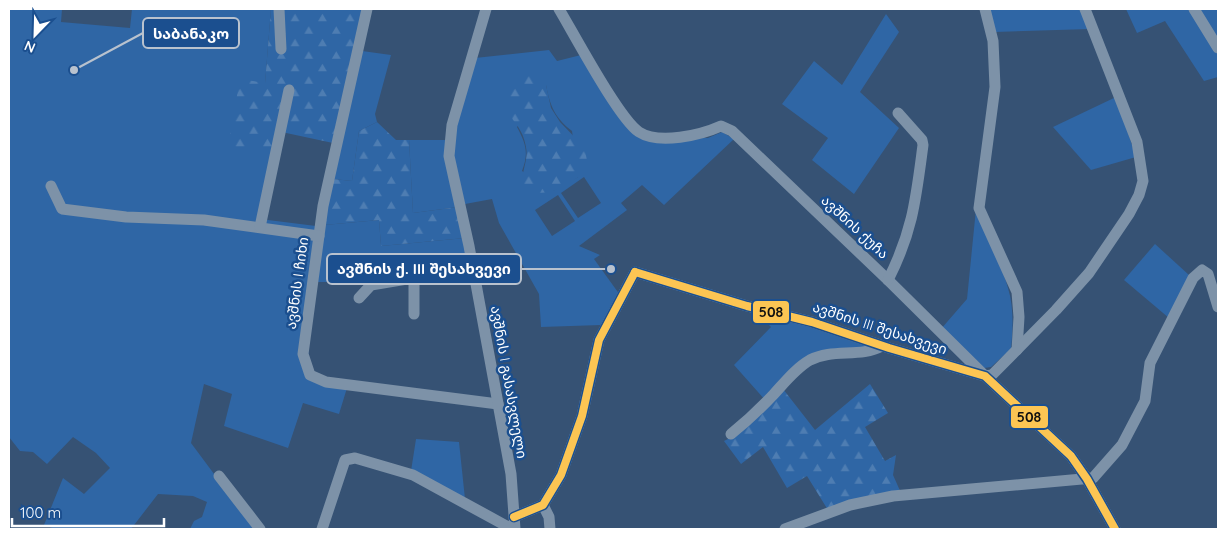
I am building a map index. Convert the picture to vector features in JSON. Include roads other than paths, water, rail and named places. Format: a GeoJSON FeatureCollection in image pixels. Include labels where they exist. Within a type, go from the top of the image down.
{"type":"FeatureCollection","features":[{"type":"Feature","properties":{"kind":"street"},"geometry":{"type":"LineString","coordinates":[[279,9],[281,49]]}},
{"type":"Feature","properties":{"kind":"street","name":"ავშნის I ჩიხი"},"geometry":{"type":"LineString","coordinates":[[367,9],[325,197],[318,236],[303,354],[310,375],[326,382],[498,404]]}},
{"type":"Feature","properties":{"kind":"street","name":"ავშნის I გასასვლელი"},"geometry":{"type":"LineString","coordinates":[[486,9],[452,125],[449,140],[449,156],[473,268],[511,474],[514,525]]}},
{"type":"Feature","properties":{"kind":"street","name":"ავშნის ქუჩა"},"geometry":{"type":"LineString","coordinates":[[559,9],[618,107],[638,131],[646,135],[668,137],[706,133],[721,126],[732,132],[888,280],[984,376],[993,382],[1071,456],[1087,479],[1115,529]]}},
{"type":"Feature","properties":{"kind":"street"},"geometry":{"type":"LineString","coordinates":[[986,9],[993,41],[995,86],[979,208],[1016,292],[1019,316],[1017,350]]}},
{"type":"Feature","properties":{"kind":"street"},"geometry":{"type":"LineString","coordinates":[[984,376],[992,375],[1088,273],[1129,214],[1139,195],[1143,181],[1137,142],[1085,9]]}},
{"type":"Feature","properties":{"kind":"street"},"geometry":{"type":"LineString","coordinates":[[1194,9],[1218,48]]}},
{"type":"Feature","properties":{"kind":"street"},"geometry":{"type":"LineString","coordinates":[[260,227],[289,90]]}},
{"type":"Feature","properties":{"kind":"street"},"geometry":{"type":"LineString","coordinates":[[888,280],[904,246],[912,221],[923,145],[922,140],[898,113]]}},
{"type":"Feature","properties":{"kind":"street"},"geometry":{"type":"LineString","coordinates":[[51,186],[62,209],[126,218],[204,220],[318,236]]}},
{"type":"Feature","properties":{"kind":"street"},"geometry":{"type":"LineString","coordinates":[[359,298],[371,285],[473,268]]}},
{"type":"Feature","properties":{"kind":"street"},"geometry":{"type":"LineString","coordinates":[[785,529],[850,505],[892,496],[1092,478],[1125,440],[1145,400],[1150,363],[1193,278],[1202,270],[1208,274],[1218,307]]}},
{"type":"Feature","properties":{"kind":"street","name":"ავშნის III შესახვევი"},"geometry":{"type":"LineString","coordinates":[[543,505],[561,475],[574,440],[599,340],[635,272],[747,306],[812,322],[882,346],[984,376]]}},
{"type":"Feature","properties":{"kind":"street"},"geometry":{"type":"LineString","coordinates":[[414,278],[414,314]]}},
{"type":"Feature","properties":{"kind":"street"},"geometry":{"type":"LineString","coordinates":[[731,434],[752,418],[800,367],[812,359],[824,355],[865,352],[882,346]]}},
{"type":"Feature","properties":{"kind":"street"},"geometry":{"type":"LineString","coordinates":[[322,529],[345,460],[355,458],[413,476],[514,525],[543,505],[549,517],[550,529]]}},
{"type":"Feature","properties":{"kind":"street"},"geometry":{"type":"LineString","coordinates":[[219,476],[260,529]]}},
{"type":"Feature","properties":{"kind":"place","name":"საბანაკო"},"geometry":{"type":"Point","coordinates":[74,70]}},
{"type":"Feature","properties":{"kind":"place","name":"ავშნის ქ. III შესახვევი"},"geometry":{"type":"Point","coordinates":[611,269]}}]}
